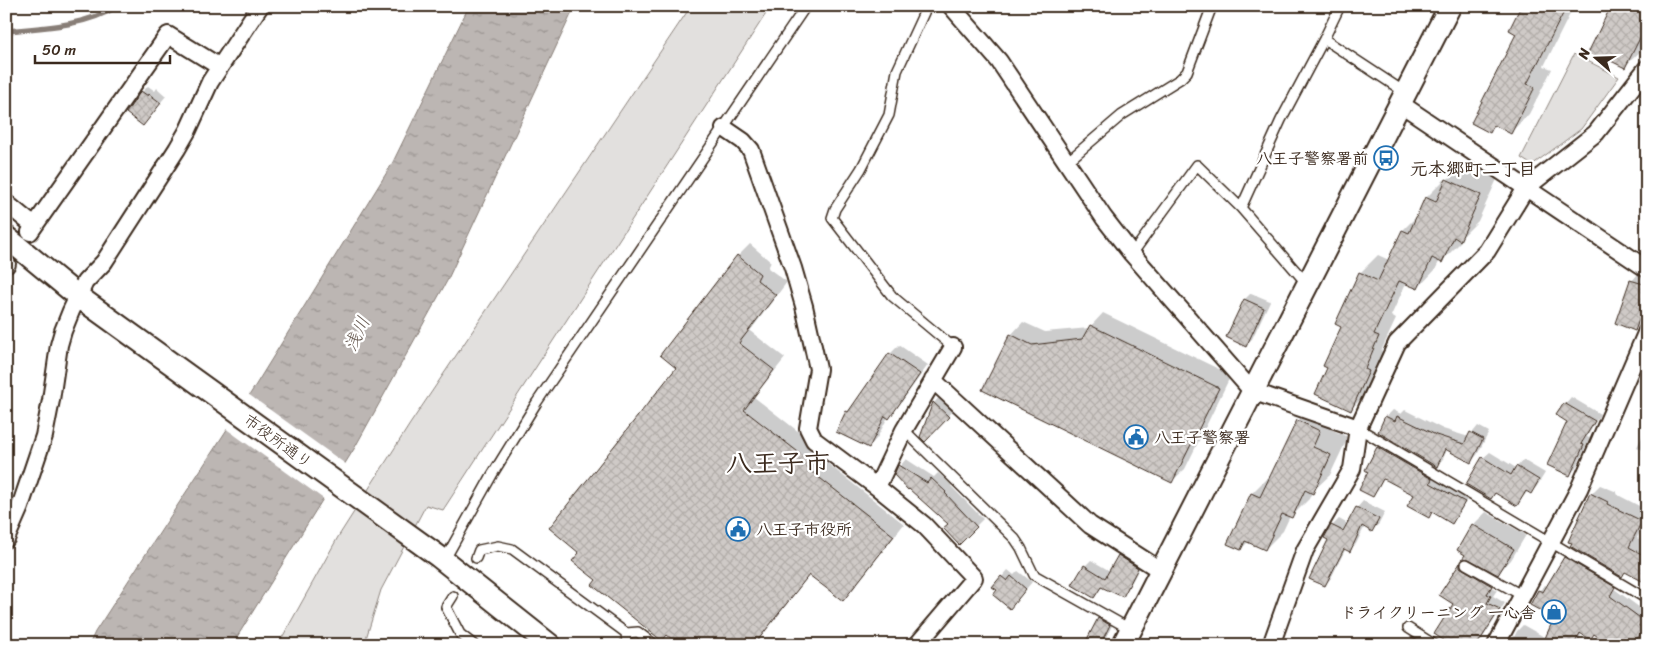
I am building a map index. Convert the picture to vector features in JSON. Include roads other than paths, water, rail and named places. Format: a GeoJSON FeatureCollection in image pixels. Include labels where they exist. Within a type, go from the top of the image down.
{"type":"FeatureCollection","features":[{"type":"Feature","properties":{"kind":"street"},"geometry":{"type":"LineString","coordinates":[[6,539],[23,499],[44,436],[63,331],[82,299],[85,282],[104,262],[177,149],[210,82],[260,6]]}},
{"type":"Feature","properties":{"kind":"street"},"geometry":{"type":"LineString","coordinates":[[951,6],[999,61],[1104,218],[1132,254],[1252,391],[1358,428]]}},
{"type":"Feature","properties":{"kind":"street"},"geometry":{"type":"LineString","coordinates":[[1126,637],[1308,286],[1450,6]]}},
{"type":"Feature","properties":{"kind":"street"},"geometry":{"type":"LineString","coordinates":[[6,203],[32,229],[168,35],[220,67]]}},
{"type":"Feature","properties":{"kind":"street"},"geometry":{"type":"LineString","coordinates":[[1271,645],[1305,550],[1352,469],[1358,428],[1397,343],[1487,251],[1526,188],[1596,133],[1647,68]]}},
{"type":"Feature","properties":{"kind":"street"},"geometry":{"type":"LineString","coordinates":[[1404,99],[1526,188],[1647,269]]}},
{"type":"Feature","properties":{"kind":"street"},"geometry":{"type":"LineString","coordinates":[[724,128],[744,141],[750,150],[804,306],[818,369],[808,428],[814,440],[924,525],[974,578],[917,645]]}},
{"type":"Feature","properties":{"kind":"street","name":"市役所通り"},"geometry":{"type":"LineString","coordinates":[[6,237],[82,299],[441,559],[550,645]]}},
{"type":"Feature","properties":{"kind":"street"},"geometry":{"type":"LineString","coordinates":[[1496,645],[1586,475],[1647,331]]}},
{"type":"Feature","properties":{"kind":"street"},"geometry":{"type":"LineString","coordinates":[[877,487],[904,430],[953,347]]}},
{"type":"Feature","properties":{"kind":"street"},"geometry":{"type":"LineString","coordinates":[[933,380],[1090,525],[1160,570]]}},
{"type":"Feature","properties":{"kind":"lane"},"geometry":{"type":"LineString","coordinates":[[441,559],[537,402],[806,6]]}},
{"type":"Feature","properties":{"kind":"lane"},"geometry":{"type":"LineString","coordinates":[[927,6],[896,71],[889,115],[861,169],[835,209],[832,218],[892,296],[953,347]]}},
{"type":"Feature","properties":{"kind":"lane"},"geometry":{"type":"LineString","coordinates":[[1067,162],[1122,115],[1180,79],[1187,72],[1212,6]]}},
{"type":"Feature","properties":{"kind":"lane"},"geometry":{"type":"LineString","coordinates":[[1240,208],[1281,120],[1340,6]]}},
{"type":"Feature","properties":{"kind":"lane"},"geometry":{"type":"LineString","coordinates":[[1324,40],[1404,99]]}},
{"type":"Feature","properties":{"kind":"lane"},"geometry":{"type":"LineString","coordinates":[[1132,254],[1197,165],[1240,208],[1308,286]]}},
{"type":"Feature","properties":{"kind":"lane"},"geometry":{"type":"LineString","coordinates":[[1358,428],[1647,599]]}},
{"type":"Feature","properties":{"kind":"lane"},"geometry":{"type":"LineString","coordinates":[[904,430],[1015,539],[1034,575],[1126,637]]}},
{"type":"Feature","properties":{"kind":"lane"},"geometry":{"type":"LineString","coordinates":[[476,558],[479,550],[498,546],[512,549],[626,633],[638,632],[655,645]]}},
{"type":"Feature","properties":{"kind":"lane"},"geometry":{"type":"LineString","coordinates":[[1466,564],[1523,596]]}},
{"type":"Feature","properties":{"kind":"lane"},"geometry":{"type":"LineString","coordinates":[[453,596],[446,607],[460,634],[474,645]]}},
{"type":"Feature","properties":{"kind":"lane"},"geometry":{"type":"LineString","coordinates":[[1408,628],[1435,645]]}},
{"type":"Feature","properties":{"kind":"lane"},"geometry":{"type":"LineString","coordinates":[[626,633],[627,645]]}},
{"type":"Feature","properties":{"kind":"water","name":"浅川"},"geometry":{"type":"Polygon","coordinates":[[[469,6],[575,6],[447,281],[354,449],[232,645],[89,645],[95,632],[252,391],[392,164],[469,6]]]}},
{"type":"Feature","properties":{"kind":"waterway"},"geometry":{"type":"LineString","coordinates":[[6,31],[78,22],[105,13],[117,6]]}},
{"type":"Feature","properties":{"kind":"place","name":"八王子警察署前"},"geometry":{"type":"Point","coordinates":[1386,158]}},
{"type":"Feature","properties":{"kind":"place","name":"八王子警察署"},"geometry":{"type":"Point","coordinates":[1136,437]}},
{"type":"Feature","properties":{"kind":"place","name":"八王子市役所"},"geometry":{"type":"Point","coordinates":[738,529]}},
{"type":"Feature","properties":{"kind":"place","name":"ドライクリーニング 一心舎"},"geometry":{"type":"Point","coordinates":[1554,612]}},
{"type":"Feature","properties":{"kind":"district","name":"元本郷町二丁目"},"geometry":{"type":"Point","coordinates":[1473,169]}},
{"type":"Feature","properties":{"kind":"district","name":"八王子市"},"geometry":{"type":"Point","coordinates":[778,463]}}]}
